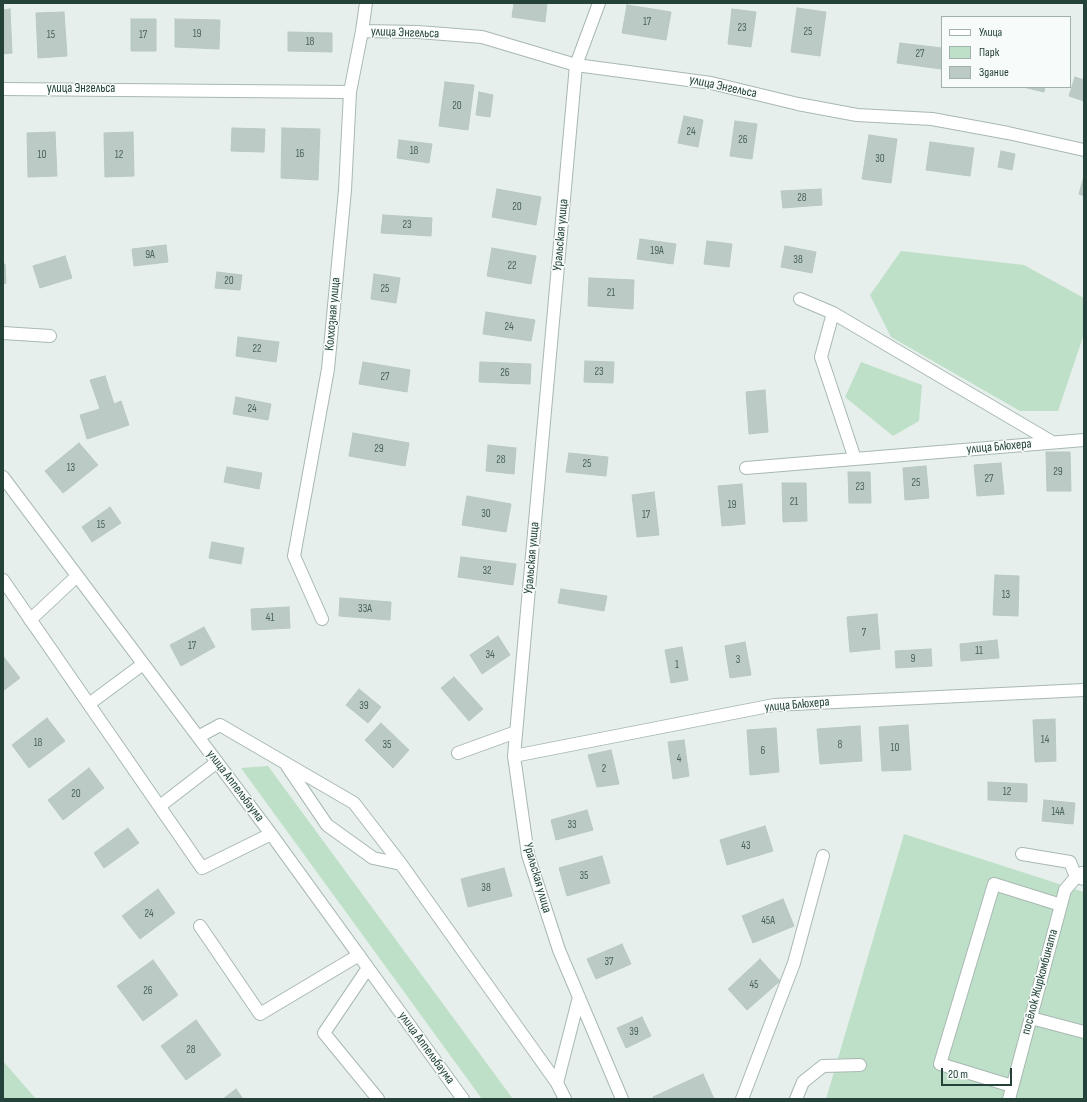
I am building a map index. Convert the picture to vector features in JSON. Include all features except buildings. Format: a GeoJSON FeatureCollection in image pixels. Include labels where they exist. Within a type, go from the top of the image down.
{"type":"FeatureCollection","features":[{"type":"Feature","properties":{"kind":"street","name":"Колхозная улица"},"geometry":{"type":"LineString","coordinates":[[322,619],[294,556],[328,369],[345,190],[350,92],[366,3]]}},
{"type":"Feature","properties":{"kind":"street","name":"Уральская улица"},"geometry":{"type":"LineString","coordinates":[[599,3],[576,65],[514,756],[528,854],[560,950],[622,1099]]}},
{"type":"Feature","properties":{"kind":"street","name":"улица Энгельса"},"geometry":{"type":"LineString","coordinates":[[362,31],[418,32],[482,37],[576,65],[711,83],[798,104],[857,115],[932,119],[1008,133],[1084,150]]}},
{"type":"Feature","properties":{"kind":"street","name":"улица Энгельса"},"geometry":{"type":"LineString","coordinates":[[3,89],[350,92]]}},
{"type":"Feature","properties":{"kind":"street"},"geometry":{"type":"LineString","coordinates":[[800,299],[833,313],[1052,442]]}},
{"type":"Feature","properties":{"kind":"street"},"geometry":{"type":"LineString","coordinates":[[833,313],[821,357],[856,458]]}},
{"type":"Feature","properties":{"kind":"street"},"geometry":{"type":"LineString","coordinates":[[3,334],[50,336]]}},
{"type":"Feature","properties":{"kind":"street","name":"улица Блюхера"},"geometry":{"type":"LineString","coordinates":[[746,468],[1084,440]]}},
{"type":"Feature","properties":{"kind":"street","name":"улица Аппельбаума"},"geometry":{"type":"LineString","coordinates":[[3,477],[271,834],[463,1099]]}},
{"type":"Feature","properties":{"kind":"street"},"geometry":{"type":"LineString","coordinates":[[30,620],[77,576]]}},
{"type":"Feature","properties":{"kind":"street"},"geometry":{"type":"LineString","coordinates":[[3,580],[202,868],[271,834]]}},
{"type":"Feature","properties":{"kind":"street"},"geometry":{"type":"LineString","coordinates":[[89,704],[143,664]]}},
{"type":"Feature","properties":{"kind":"street","name":"улица Блюхера"},"geometry":{"type":"LineString","coordinates":[[514,756],[774,705],[1084,690]]}},
{"type":"Feature","properties":{"kind":"street"},"geometry":{"type":"LineString","coordinates":[[198,737],[220,726],[354,803],[402,864],[557,1083],[565,1099]]}},
{"type":"Feature","properties":{"kind":"street"},"geometry":{"type":"LineString","coordinates":[[458,753],[516,732]]}},
{"type":"Feature","properties":{"kind":"street"},"geometry":{"type":"LineString","coordinates":[[160,806],[216,762]]}},
{"type":"Feature","properties":{"kind":"street"},"geometry":{"type":"LineString","coordinates":[[285,763],[327,825],[372,858],[402,864]]}},
{"type":"Feature","properties":{"kind":"street"},"geometry":{"type":"LineString","coordinates":[[1022,854],[1070,862],[1081,876]]}},
{"type":"Feature","properties":{"kind":"street"},"geometry":{"type":"LineString","coordinates":[[742,1099],[794,963],[822,856]]}},
{"type":"Feature","properties":{"kind":"street","name":"посёлок Жиркомбината"},"geometry":{"type":"LineString","coordinates":[[1009,1099],[1065,890],[1081,876]]}},
{"type":"Feature","properties":{"kind":"street"},"geometry":{"type":"LineString","coordinates":[[1012,1086],[940,1064],[994,884],[1061,905]]}},
{"type":"Feature","properties":{"kind":"street"},"geometry":{"type":"LineString","coordinates":[[200,926],[260,1014],[359,955]]}},
{"type":"Feature","properties":{"kind":"street"},"geometry":{"type":"LineString","coordinates":[[368,968],[324,1033],[378,1099]]}},
{"type":"Feature","properties":{"kind":"street"},"geometry":{"type":"LineString","coordinates":[[557,1083],[579,997]]}},
{"type":"Feature","properties":{"kind":"street"},"geometry":{"type":"LineString","coordinates":[[1031,1018],[1084,1032]]}},
{"type":"Feature","properties":{"kind":"street"},"geometry":{"type":"LineString","coordinates":[[796,1099],[803,1082],[823,1066],[860,1065]]}},
{"type":"Feature","properties":{"kind":"green space"},"geometry":{"type":"Polygon","coordinates":[[[901,251],[1024,265],[1084,298],[1084,334],[1058,411],[1020,411],[891,337],[870,295],[901,251]]]}},
{"type":"Feature","properties":{"kind":"green space"},"geometry":{"type":"Polygon","coordinates":[[[861,362],[922,385],[919,421],[893,436],[845,397],[861,362]]]}},
{"type":"Feature","properties":{"kind":"green space"},"geometry":{"type":"Polygon","coordinates":[[[268,766],[513,1099],[482,1099],[241,768],[268,766]]]}},
{"type":"Feature","properties":{"kind":"green space"},"geometry":{"type":"Polygon","coordinates":[[[904,834],[1084,892],[1084,1099],[826,1099],[904,834]]]}},
{"type":"Feature","properties":{"kind":"green space"},"geometry":{"type":"Polygon","coordinates":[[[3,1061],[36,1099],[3,1099],[3,1061]]]}}]}
